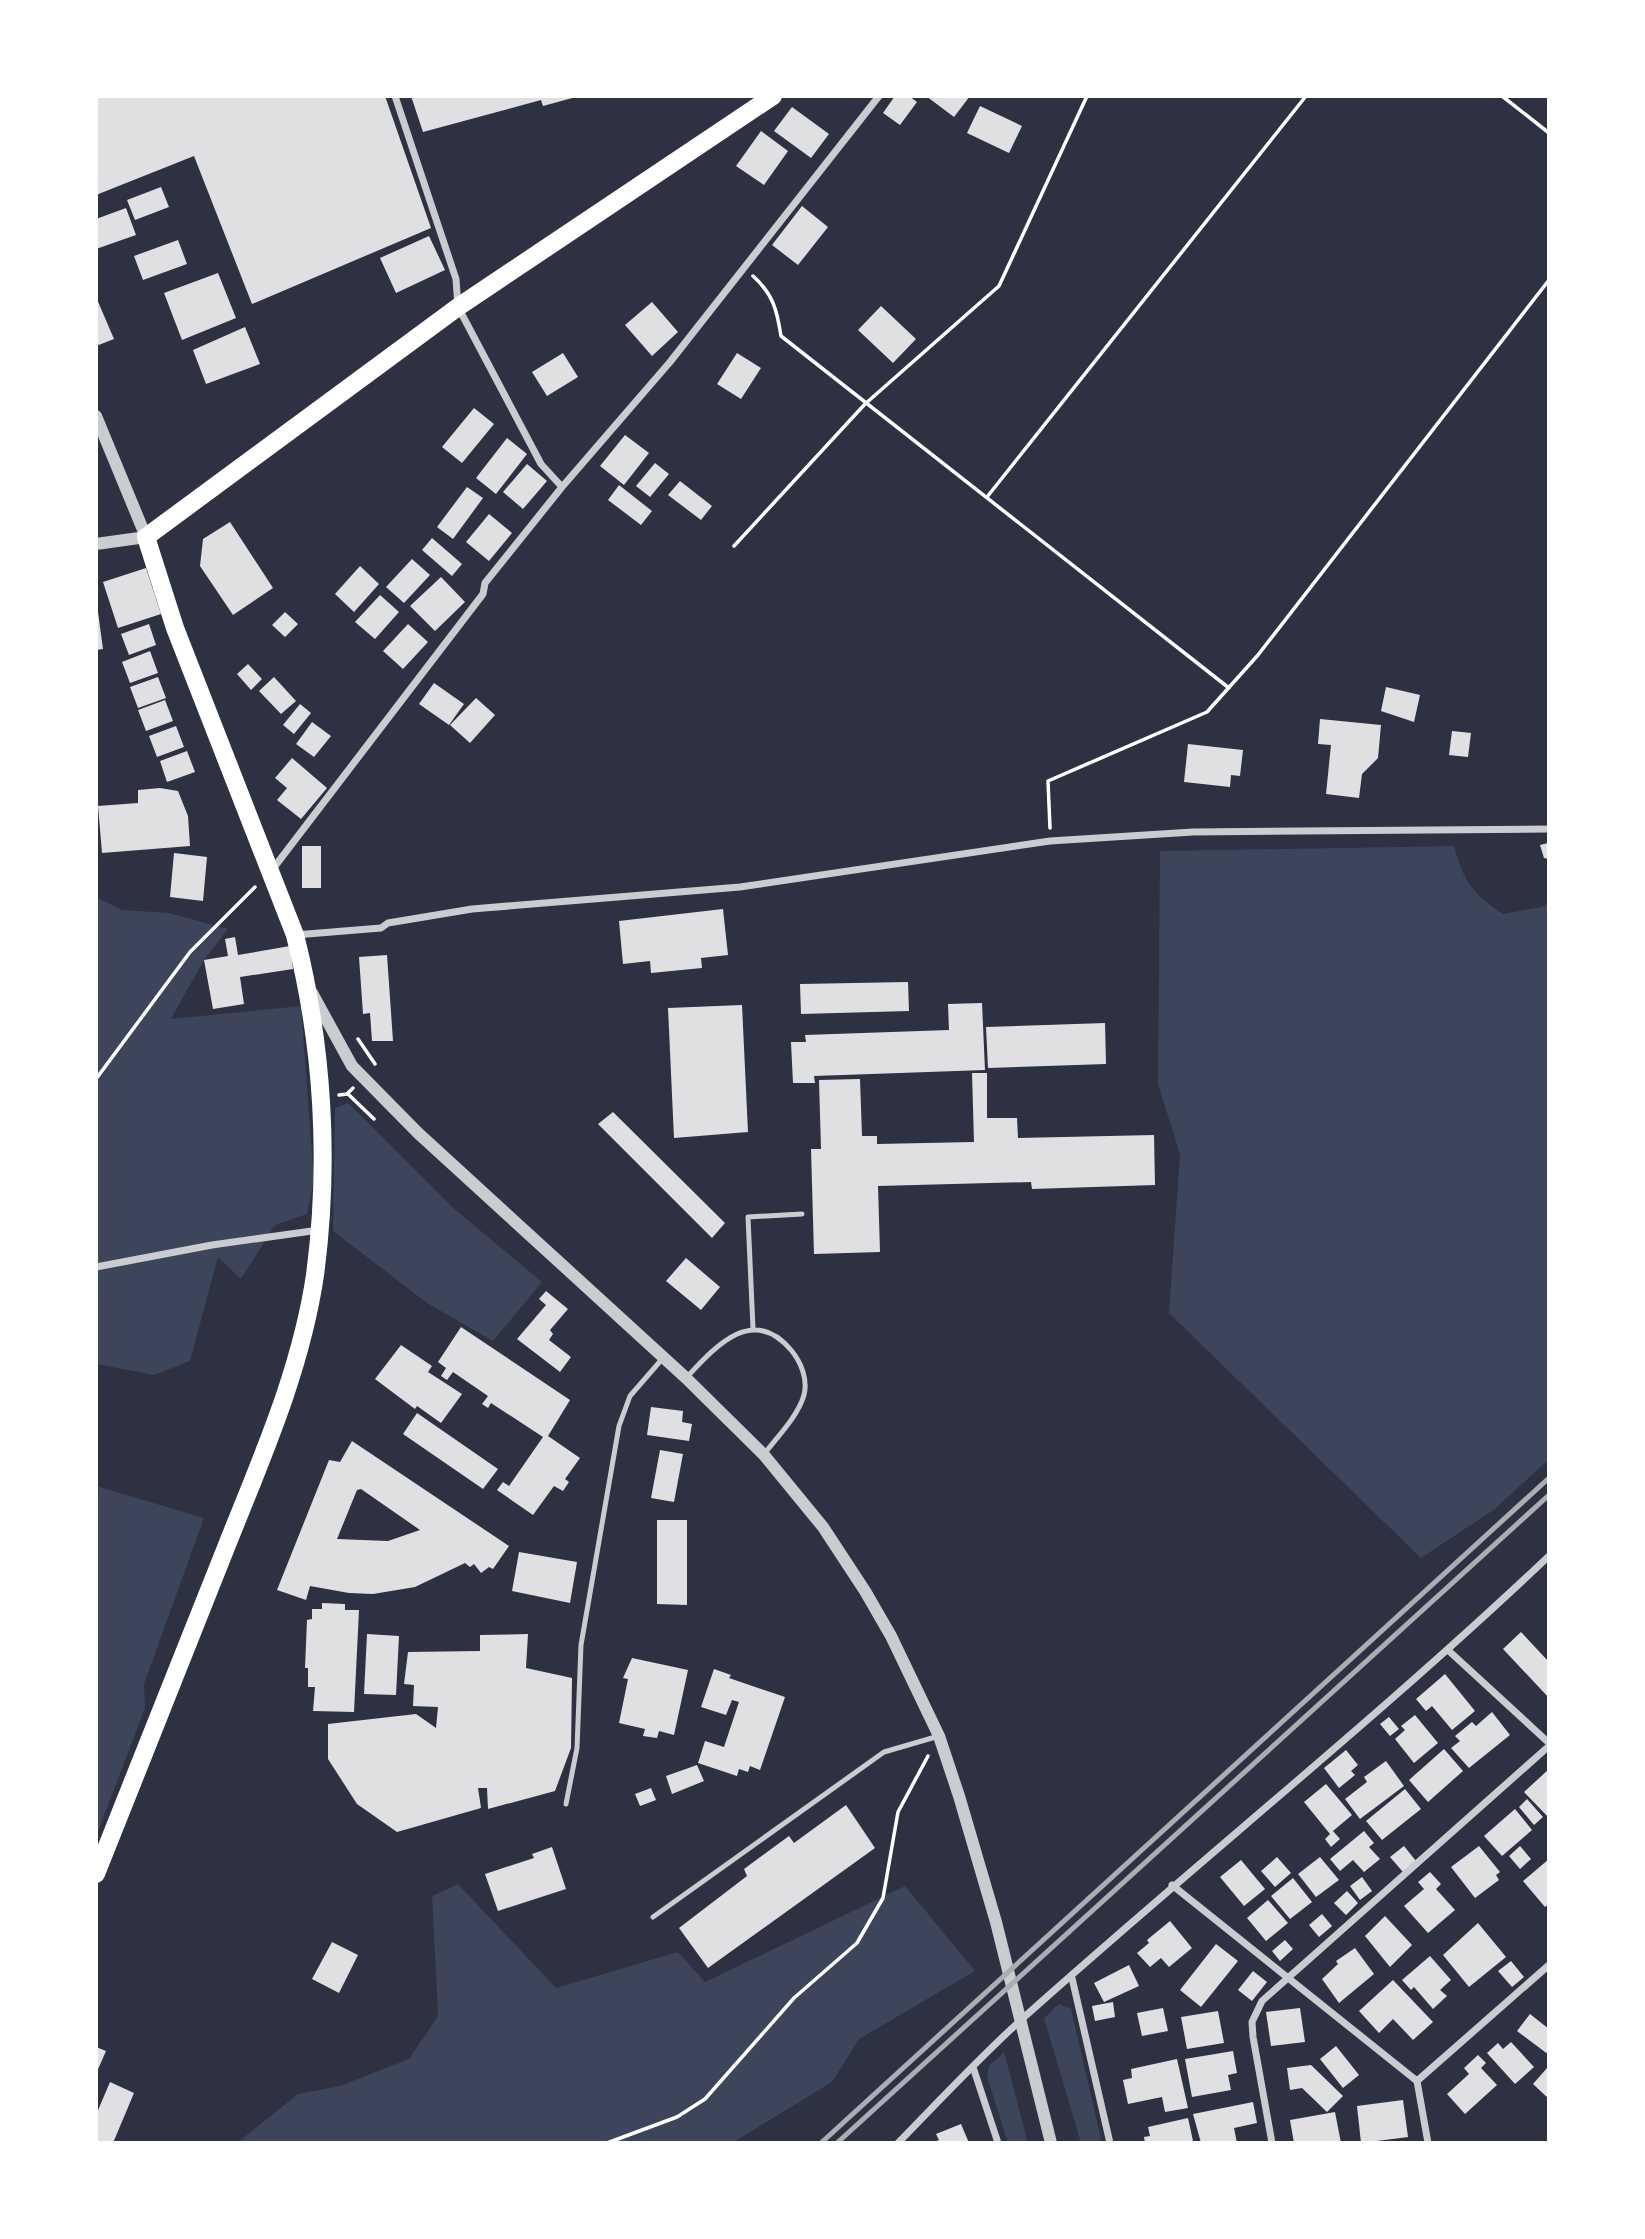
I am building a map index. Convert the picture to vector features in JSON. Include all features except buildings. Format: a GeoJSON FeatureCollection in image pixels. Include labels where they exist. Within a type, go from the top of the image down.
{"type":"FeatureCollection","features":[{"type":"Feature","properties":{"kind":"main road"},"geometry":{"type":"LineString","coordinates":[[96,1874],[280,1415],[305,1321],[319,1230],[321,1109],[306,980],[295,935],[272,870],[175,628],[146,537],[458,307],[774,96]]}},
{"type":"Feature","properties":{"kind":"street"},"geometry":{"type":"LineString","coordinates":[[395,96],[456,279],[458,307],[541,464],[562,487]]}},
{"type":"Feature","properties":{"kind":"street"},"geometry":{"type":"LineString","coordinates":[[272,870],[483,594],[485,583],[562,487],[670,362],[879,96]]}},
{"type":"Feature","properties":{"kind":"street"},"geometry":{"type":"LineString","coordinates":[[96,416],[146,537],[96,544]]}},
{"type":"Feature","properties":{"kind":"street"},"geometry":{"type":"LineString","coordinates":[[295,935],[381,928],[388,923],[485,907],[740,887],[921,857],[1050,841],[1193,832],[1549,829]]}},
{"type":"Feature","properties":{"kind":"street"},"geometry":{"type":"LineString","coordinates":[[306,980],[338,1045],[360,1075],[436,1149],[686,1378],[764,1455],[823,1527],[865,1591],[891,1636],[939,1736],[996,1922],[1051,2143]]}},
{"type":"Feature","properties":{"kind":"street"},"geometry":{"type":"LineString","coordinates":[[96,1267],[212,1245],[319,1230]]}},
{"type":"Feature","properties":{"kind":"street"},"geometry":{"type":"LineString","coordinates":[[898,2143],[1022,2019],[1072,1978],[1172,1885],[1449,1651],[1549,1556]]}},
{"type":"Feature","properties":{"kind":"street"},"geometry":{"type":"LineString","coordinates":[[1272,2143],[1252,2022],[1262,2001],[1549,1744],[1449,1651]]}},
{"type":"Feature","properties":{"kind":"street"},"geometry":{"type":"LineString","coordinates":[[1172,1885],[1417,2081],[1428,2143]]}},
{"type":"Feature","properties":{"kind":"street"},"geometry":{"type":"LineString","coordinates":[[1417,2081],[1549,1965]]}},
{"type":"Feature","properties":{"kind":"street"},"geometry":{"type":"LineString","coordinates":[[1072,1978],[1110,2143]]}},
{"type":"Feature","properties":{"kind":"street"},"geometry":{"type":"LineString","coordinates":[[973,2067],[998,2143]]}},
{"type":"Feature","properties":{"kind":"lane"},"geometry":{"type":"LineString","coordinates":[[752,1328],[748,1217],[802,1214]]}},
{"type":"Feature","properties":{"kind":"lane"},"geometry":{"type":"LineString","coordinates":[[686,1378],[727,1339],[752,1328],[771,1333],[784,1341],[795,1354],[805,1383],[800,1404],[764,1455]]}},
{"type":"Feature","properties":{"kind":"lane"},"geometry":{"type":"LineString","coordinates":[[566,1804],[578,1748],[581,1645],[620,1426],[630,1396],[663,1358]]}},
{"type":"Feature","properties":{"kind":"lane"},"geometry":{"type":"LineString","coordinates":[[653,1917],[884,1752],[939,1736]]}},
{"type":"Feature","properties":{"kind":"path"},"geometry":{"type":"LineString","coordinates":[[734,546],[866,404],[999,286],[1087,96]]}},
{"type":"Feature","properties":{"kind":"path"},"geometry":{"type":"LineString","coordinates":[[987,498],[1306,96]]}},
{"type":"Feature","properties":{"kind":"path"},"geometry":{"type":"LineString","coordinates":[[1502,96],[1549,133]]}},
{"type":"Feature","properties":{"kind":"path"},"geometry":{"type":"LineString","coordinates":[[744,268],[769,290],[776,307],[781,336],[1229,688]]}},
{"type":"Feature","properties":{"kind":"path"},"geometry":{"type":"LineString","coordinates":[[1050,841],[1048,781],[1207,712],[1258,655],[1549,281]]}},
{"type":"Feature","properties":{"kind":"path"},"geometry":{"type":"LineString","coordinates":[[96,1079],[190,952],[272,870]]}},
{"type":"Feature","properties":{"kind":"path"},"geometry":{"type":"LineString","coordinates":[[353,1032],[376,1064],[366,1074]]}},
{"type":"Feature","properties":{"kind":"path"},"geometry":{"type":"LineString","coordinates":[[336,1096],[347,1094],[357,1084]]}},
{"type":"Feature","properties":{"kind":"path"},"geometry":{"type":"LineString","coordinates":[[347,1094],[374,1119]]}},
{"type":"Feature","properties":{"kind":"path"},"geometry":{"type":"LineString","coordinates":[[607,2143],[677,2117],[705,2099],[794,1998],[857,1943],[883,1898],[898,1812],[939,1736]]}},
{"type":"Feature","properties":{"kind":"shaded area"},"geometry":{"type":"Polygon","coordinates":[[[1454,846],[1471,886],[1503,914],[1542,907],[1549,902],[1549,1459],[1495,1509],[1421,1558],[1169,1313],[1180,1154],[1158,1084],[1160,851],[1454,846]]]}},
{"type":"Feature","properties":{"kind":"shaded area"},"geometry":{"type":"Polygon","coordinates":[[[96,897],[122,910],[169,913],[228,929],[204,960],[171,1019],[301,1006],[314,1180],[307,1214],[275,1225],[241,1279],[218,1257],[190,1361],[154,1375],[96,1364],[96,897]]]}},
{"type":"Feature","properties":{"kind":"shaded area"},"geometry":{"type":"Polygon","coordinates":[[[348,1103],[452,1207],[542,1282],[493,1341],[427,1303],[333,1231],[335,1108],[348,1103]]]}},
{"type":"Feature","properties":{"kind":"shaded area"},"geometry":{"type":"Polygon","coordinates":[[[96,1486],[204,1518],[144,1684],[145,1708],[96,1837],[96,1486]]]}},
{"type":"Feature","properties":{"kind":"shaded area"},"geometry":{"type":"Polygon","coordinates":[[[458,1884],[556,1988],[678,1952],[705,1982],[905,1886],[975,1971],[859,2039],[832,2082],[732,2143],[237,2143],[298,2094],[340,2086],[409,2059],[438,2016],[432,1896],[458,1884]]]}},
{"type":"Feature","properties":{"kind":"shaded area"},"geometry":{"type":"Polygon","coordinates":[[[1059,2004],[1071,2009],[1102,2143],[1081,2143],[1044,2018],[1059,2004]]]}},
{"type":"Feature","properties":{"kind":"shaded area"},"geometry":{"type":"Polygon","coordinates":[[[1004,2052],[1028,2143],[1008,2143],[987,2077],[989,2066],[1004,2052]]]}},
{"type":"Feature","properties":{"kind":"railway"},"geometry":{"type":"LineString","coordinates":[[821,2143],[1549,1478]]}},
{"type":"Feature","properties":{"kind":"railway"},"geometry":{"type":"LineString","coordinates":[[837,2143],[1549,1495]]}}]}
